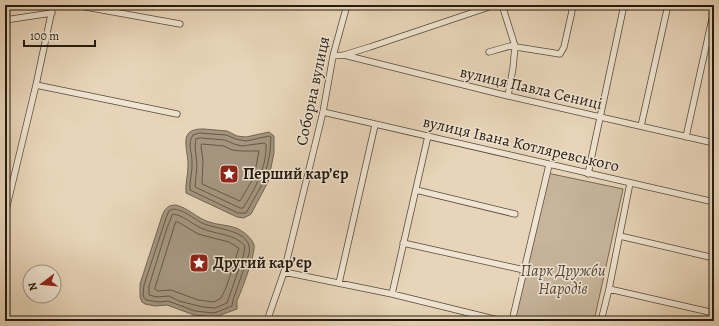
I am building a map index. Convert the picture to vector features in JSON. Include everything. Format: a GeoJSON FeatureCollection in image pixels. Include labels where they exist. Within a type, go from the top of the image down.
{"type":"FeatureCollection","features":[{"type":"Feature","properties":{"kind":"street"},"geometry":{"type":"LineString","coordinates":[[5,214],[8,195],[36,85],[53,5]]}},
{"type":"Feature","properties":{"kind":"street"},"geometry":{"type":"LineString","coordinates":[[75,5],[180,24]]}},
{"type":"Feature","properties":{"kind":"street","name":"Соборна вулиця"},"geometry":{"type":"LineString","coordinates":[[267,321],[284,272],[323,112],[333,56],[347,5]]}},
{"type":"Feature","properties":{"kind":"street"},"geometry":{"type":"LineString","coordinates":[[333,56],[344,55],[370,47],[495,5]]}},
{"type":"Feature","properties":{"kind":"street"},"geometry":{"type":"LineString","coordinates":[[502,5],[515,46],[514,68],[508,96]]}},
{"type":"Feature","properties":{"kind":"street"},"geometry":{"type":"LineString","coordinates":[[588,174],[624,5]]}},
{"type":"Feature","properties":{"kind":"street"},"geometry":{"type":"LineString","coordinates":[[641,126],[668,5]]}},
{"type":"Feature","properties":{"kind":"street"},"geometry":{"type":"LineString","coordinates":[[686,137],[714,10]]}},
{"type":"Feature","properties":{"kind":"street"},"geometry":{"type":"LineString","coordinates":[[489,52],[507,46],[515,46],[560,54],[564,47],[572,11]]}},
{"type":"Feature","properties":{"kind":"street"},"geometry":{"type":"LineString","coordinates":[[5,20],[52,13]]}},
{"type":"Feature","properties":{"kind":"street","name":"вулиця Павла Сениці"},"geometry":{"type":"LineString","coordinates":[[344,55],[508,96],[714,143]]}},
{"type":"Feature","properties":{"kind":"street"},"geometry":{"type":"LineString","coordinates":[[36,85],[177,114]]}},
{"type":"Feature","properties":{"kind":"street","name":"вулиця Івана Котляревського"},"geometry":{"type":"LineString","coordinates":[[323,112],[714,202]]}},
{"type":"Feature","properties":{"kind":"street"},"geometry":{"type":"LineString","coordinates":[[339,283],[375,125]]}},
{"type":"Feature","properties":{"kind":"street"},"geometry":{"type":"LineString","coordinates":[[392,294],[428,136]]}},
{"type":"Feature","properties":{"kind":"street"},"geometry":{"type":"LineString","coordinates":[[512,321],[549,165]]}},
{"type":"Feature","properties":{"kind":"street"},"geometry":{"type":"LineString","coordinates":[[601,321],[609,289],[630,183]]}},
{"type":"Feature","properties":{"kind":"street"},"geometry":{"type":"LineString","coordinates":[[416,190],[515,214]]}},
{"type":"Feature","properties":{"kind":"street"},"geometry":{"type":"LineString","coordinates":[[620,236],[714,258]]}},
{"type":"Feature","properties":{"kind":"street"},"geometry":{"type":"LineString","coordinates":[[403,243],[524,270]]}},
{"type":"Feature","properties":{"kind":"street"},"geometry":{"type":"LineString","coordinates":[[284,272],[392,294],[502,321]]}},
{"type":"Feature","properties":{"kind":"street"},"geometry":{"type":"LineString","coordinates":[[609,289],[714,313]]}},
{"type":"Feature","properties":{"kind":"green space","name":"Парк Дружби Народів"},"geometry":{"type":"Polygon","coordinates":[[[547,173],[623,189],[594,321],[514,321],[547,173]]]}},
{"type":"Feature","properties":{"kind":"water","name":"Перший кар’єр"},"geometry":{"type":"Polygon","coordinates":[[[204,129],[227,131],[237,136],[246,137],[269,132],[274,136],[274,153],[268,182],[251,214],[244,218],[237,217],[186,193],[188,167],[186,147],[187,136],[190,132],[204,129]]]}},
{"type":"Feature","properties":{"kind":"water","name":"Другий кар’єр"},"geometry":{"type":"Polygon","coordinates":[[[176,205],[185,208],[209,222],[239,229],[253,242],[253,256],[237,301],[237,309],[212,317],[194,315],[167,305],[155,306],[142,302],[140,297],[140,284],[162,216],[167,208],[176,205]]]}},
{"type":"Feature","properties":{"kind":"water"},"geometry":{"type":"Polygon","coordinates":[[[158,317],[168,318],[187,321],[142,321],[158,317]]]}},
{"type":"Feature","properties":{"kind":"place","name":"Перший кар’єр"},"geometry":{"type":"Point","coordinates":[229,174]}},
{"type":"Feature","properties":{"kind":"place","name":"Другий кар’єр"},"geometry":{"type":"Point","coordinates":[199,263]}}]}
